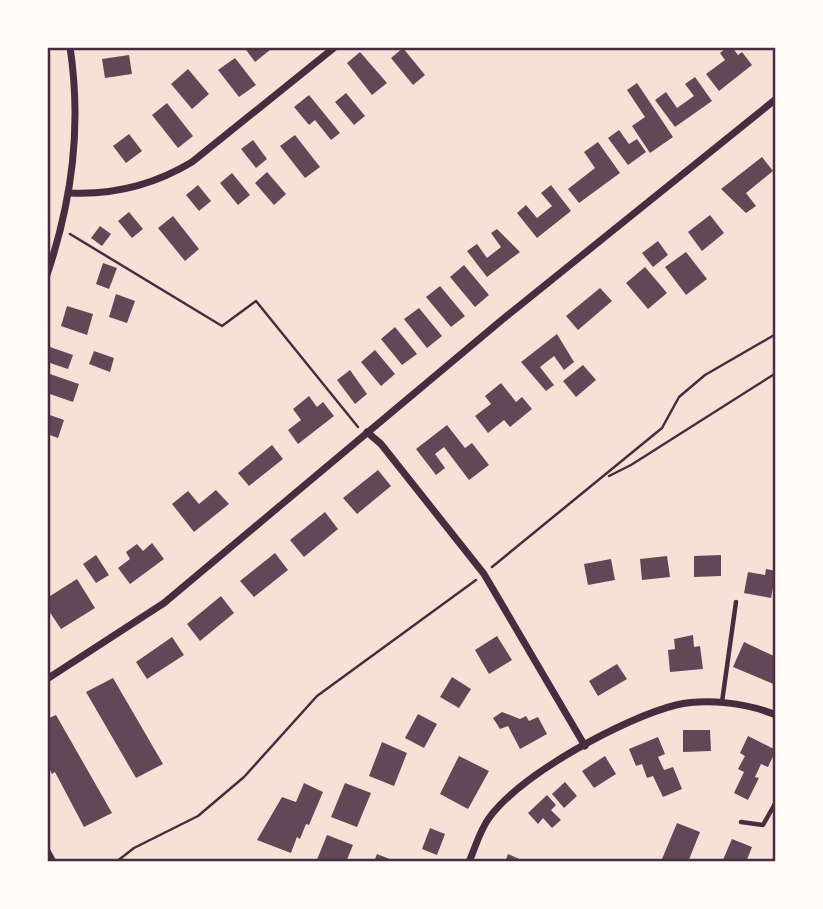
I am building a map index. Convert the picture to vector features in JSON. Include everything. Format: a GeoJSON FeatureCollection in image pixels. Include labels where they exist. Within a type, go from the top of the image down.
{"type":"FeatureCollection","features":[{"type":"Feature","properties":{"kind":"street"},"geometry":{"type":"LineString","coordinates":[[47,275],[70,193],[76,113],[70,47]]}},
{"type":"Feature","properties":{"kind":"street"},"geometry":{"type":"LineString","coordinates":[[70,193],[117,191],[168,176],[192,162],[335,47]]}},
{"type":"Feature","properties":{"kind":"street"},"geometry":{"type":"LineString","coordinates":[[47,679],[164,603],[776,99]]}},
{"type":"Feature","properties":{"kind":"street"},"geometry":{"type":"LineString","coordinates":[[366,434],[381,444],[484,574],[584,746]]}},
{"type":"Feature","properties":{"kind":"street"},"geometry":{"type":"LineString","coordinates":[[469,862],[489,817],[532,777],[638,718],[677,705],[722,703],[761,709],[776,715]]}},
{"type":"Feature","properties":{"kind":"street"},"geometry":{"type":"LineString","coordinates":[[47,851],[53,862]]}},
{"type":"Feature","properties":{"kind":"lane"},"geometry":{"type":"LineString","coordinates":[[722,703],[736,602]]}},
{"type":"Feature","properties":{"kind":"lane"},"geometry":{"type":"LineString","coordinates":[[741,822],[763,825],[776,802]]}},
{"type":"Feature","properties":{"kind":"path"},"geometry":{"type":"LineString","coordinates":[[62,229],[222,326],[256,301],[366,434]]}},
{"type":"Feature","properties":{"kind":"path"},"geometry":{"type":"LineString","coordinates":[[116,862],[134,848],[198,816],[244,777],[317,696],[484,574],[606,477],[662,428],[679,397],[705,375],[776,334]]}},
{"type":"Feature","properties":{"kind":"path"},"geometry":{"type":"LineString","coordinates":[[606,477],[631,465],[776,373]]}},
{"type":"Feature","properties":{"kind":"building"},"geometry":{"type":"Polygon","coordinates":[[[244,47],[268,47],[270,50],[255,62],[244,47]]]}},
{"type":"Feature","properties":{"kind":"building"},"geometry":{"type":"Polygon","coordinates":[[[727,47],[732,47],[738,55],[742,52],[752,65],[719,91],[706,74],[725,60],[720,53],[727,47]]]}},
{"type":"Feature","properties":{"kind":"building"},"geometry":{"type":"Polygon","coordinates":[[[403,48],[425,75],[413,85],[391,58],[403,48]]]}},
{"type":"Feature","properties":{"kind":"building"},"geometry":{"type":"Polygon","coordinates":[[[360,52],[387,83],[372,95],[347,63],[360,52]]]}},
{"type":"Feature","properties":{"kind":"building"},"geometry":{"type":"Polygon","coordinates":[[[129,55],[132,74],[105,78],[102,59],[129,55]]]}},
{"type":"Feature","properties":{"kind":"building"},"geometry":{"type":"Polygon","coordinates":[[[235,58],[256,85],[239,97],[218,70],[235,58]]]}},
{"type":"Feature","properties":{"kind":"building"},"geometry":{"type":"Polygon","coordinates":[[[188,69],[209,94],[192,109],[171,84],[188,69]]]}},
{"type":"Feature","properties":{"kind":"building"},"geometry":{"type":"Polygon","coordinates":[[[695,77],[712,101],[675,127],[655,100],[666,92],[677,108],[694,96],[685,84],[695,77]]]}},
{"type":"Feature","properties":{"kind":"building"},"geometry":{"type":"Polygon","coordinates":[[[637,83],[673,137],[650,153],[632,126],[645,117],[627,90],[637,83]]]}},
{"type":"Feature","properties":{"kind":"building"},"geometry":{"type":"Polygon","coordinates":[[[346,93],[365,116],[354,125],[335,102],[346,93]]]}},
{"type":"Feature","properties":{"kind":"building"},"geometry":{"type":"Polygon","coordinates":[[[309,95],[340,133],[331,140],[315,120],[309,125],[294,107],[309,95]]]}},
{"type":"Feature","properties":{"kind":"building"},"geometry":{"type":"Polygon","coordinates":[[[167,103],[193,136],[178,148],[152,115],[167,103]]]}},
{"type":"Feature","properties":{"kind":"building"},"geometry":{"type":"Polygon","coordinates":[[[619,130],[629,144],[637,139],[646,152],[628,165],[608,138],[619,130]]]}},
{"type":"Feature","properties":{"kind":"building"},"geometry":{"type":"Polygon","coordinates":[[[129,134],[142,151],[126,163],[113,146],[129,134]]]}},
{"type":"Feature","properties":{"kind":"building"},"geometry":{"type":"Polygon","coordinates":[[[295,135],[320,167],[305,178],[280,146],[295,135]]]}},
{"type":"Feature","properties":{"kind":"building"},"geometry":{"type":"Polygon","coordinates":[[[253,140],[267,159],[256,168],[241,149],[253,140]]]}},
{"type":"Feature","properties":{"kind":"building"},"geometry":{"type":"Polygon","coordinates":[[[598,142],[620,173],[579,203],[568,189],[595,168],[584,152],[598,142]]]}},
{"type":"Feature","properties":{"kind":"building"},"geometry":{"type":"Polygon","coordinates":[[[762,157],[773,171],[746,193],[756,206],[746,213],[721,189],[762,157]]]}},
{"type":"Feature","properties":{"kind":"building"},"geometry":{"type":"Polygon","coordinates":[[[267,172],[286,194],[274,205],[255,183],[267,172]]]}},
{"type":"Feature","properties":{"kind":"building"},"geometry":{"type":"Polygon","coordinates":[[[232,173],[250,195],[238,205],[220,183],[232,173]]]}},
{"type":"Feature","properties":{"kind":"building"},"geometry":{"type":"Polygon","coordinates":[[[198,185],[211,201],[199,211],[186,195],[198,185]]]}},
{"type":"Feature","properties":{"kind":"building"},"geometry":{"type":"Polygon","coordinates":[[[551,185],[571,211],[537,238],[517,213],[526,205],[537,218],[552,206],[541,193],[551,185]]]}},
{"type":"Feature","properties":{"kind":"building"},"geometry":{"type":"Polygon","coordinates":[[[129,212],[143,229],[132,238],[118,221],[129,212]]]}},
{"type":"Feature","properties":{"kind":"building"},"geometry":{"type":"Polygon","coordinates":[[[710,215],[724,233],[702,251],[688,232],[710,215]]]}},
{"type":"Feature","properties":{"kind":"building"},"geometry":{"type":"Polygon","coordinates":[[[173,216],[199,249],[185,261],[158,228],[173,216]]]}},
{"type":"Feature","properties":{"kind":"building"},"geometry":{"type":"Polygon","coordinates":[[[100,226],[111,234],[102,246],[91,238],[100,226]]]}},
{"type":"Feature","properties":{"kind":"building"},"geometry":{"type":"Polygon","coordinates":[[[497,229],[520,252],[487,277],[467,251],[477,244],[487,258],[501,247],[491,233],[497,229]]]}},
{"type":"Feature","properties":{"kind":"building"},"geometry":{"type":"Polygon","coordinates":[[[658,241],[668,255],[653,267],[642,253],[658,241]]]}},
{"type":"Feature","properties":{"kind":"building"},"geometry":{"type":"Polygon","coordinates":[[[686,252],[707,279],[686,295],[665,267],[686,252]]]}},
{"type":"Feature","properties":{"kind":"building"},"geometry":{"type":"Polygon","coordinates":[[[103,263],[117,268],[109,289],[96,284],[103,263]]]}},
{"type":"Feature","properties":{"kind":"building"},"geometry":{"type":"Polygon","coordinates":[[[464,265],[489,295],[475,307],[450,277],[464,265]]]}},
{"type":"Feature","properties":{"kind":"building"},"geometry":{"type":"Polygon","coordinates":[[[645,267],[667,293],[648,309],[626,283],[645,267]]]}},
{"type":"Feature","properties":{"kind":"building"},"geometry":{"type":"Polygon","coordinates":[[[440,286],[465,316],[451,327],[426,297],[440,286]]]}},
{"type":"Feature","properties":{"kind":"building"},"geometry":{"type":"Polygon","coordinates":[[[600,288],[612,301],[578,330],[566,316],[600,288]]]}},
{"type":"Feature","properties":{"kind":"building"},"geometry":{"type":"Polygon","coordinates":[[[116,294],[135,301],[127,323],[109,317],[116,294]]]}},
{"type":"Feature","properties":{"kind":"building"},"geometry":{"type":"Polygon","coordinates":[[[67,306],[93,314],[87,335],[61,326],[67,306]]]}},
{"type":"Feature","properties":{"kind":"building"},"geometry":{"type":"Polygon","coordinates":[[[419,308],[442,336],[427,348],[404,319],[419,308]]]}},
{"type":"Feature","properties":{"kind":"building"},"geometry":{"type":"Polygon","coordinates":[[[395,327],[417,354],[402,365],[381,339],[395,327]]]}},
{"type":"Feature","properties":{"kind":"building"},"geometry":{"type":"Polygon","coordinates":[[[557,334],[574,362],[564,370],[554,356],[540,367],[554,385],[546,391],[521,362],[557,334]]]}},
{"type":"Feature","properties":{"kind":"building"},"geometry":{"type":"Polygon","coordinates":[[[50,347],[73,355],[68,369],[47,362],[50,347]]]}},
{"type":"Feature","properties":{"kind":"building"},"geometry":{"type":"Polygon","coordinates":[[[375,350],[395,374],[381,386],[361,362],[375,350]]]}},
{"type":"Feature","properties":{"kind":"building"},"geometry":{"type":"Polygon","coordinates":[[[94,351],[114,358],[110,372],[89,364],[94,351]]]}},
{"type":"Feature","properties":{"kind":"building"},"geometry":{"type":"Polygon","coordinates":[[[583,365],[596,380],[576,397],[563,381],[583,365]]]}},
{"type":"Feature","properties":{"kind":"building"},"geometry":{"type":"Polygon","coordinates":[[[350,370],[367,394],[355,404],[337,380],[350,370]]]}},
{"type":"Feature","properties":{"kind":"building"},"geometry":{"type":"Polygon","coordinates":[[[47,373],[79,384],[73,402],[47,393],[47,373]]]}},
{"type":"Feature","properties":{"kind":"building"},"geometry":{"type":"Polygon","coordinates":[[[501,383],[516,402],[522,397],[532,409],[510,427],[504,420],[488,433],[475,416],[491,404],[485,396],[501,383]]]}},
{"type":"Feature","properties":{"kind":"building"},"geometry":{"type":"Polygon","coordinates":[[[309,396],[317,407],[323,402],[334,416],[298,444],[288,430],[301,420],[293,409],[309,396]]]}},
{"type":"Feature","properties":{"kind":"building"},"geometry":{"type":"Polygon","coordinates":[[[47,414],[64,420],[58,438],[47,434],[47,414]]]}},
{"type":"Feature","properties":{"kind":"building"},"geometry":{"type":"Polygon","coordinates":[[[447,425],[465,448],[472,443],[489,465],[469,480],[444,447],[435,454],[445,468],[436,475],[416,449],[447,425]]]}},
{"type":"Feature","properties":{"kind":"building"},"geometry":{"type":"Polygon","coordinates":[[[272,445],[283,459],[249,486],[238,473],[272,445]]]}},
{"type":"Feature","properties":{"kind":"building"},"geometry":{"type":"Polygon","coordinates":[[[378,470],[391,486],[357,514],[343,498],[378,470]]]}},
{"type":"Feature","properties":{"kind":"building"},"geometry":{"type":"Polygon","coordinates":[[[216,490],[229,504],[194,532],[172,504],[188,491],[199,504],[216,490]]]}},
{"type":"Feature","properties":{"kind":"building"},"geometry":{"type":"Polygon","coordinates":[[[325,512],[338,529],[304,557],[290,540],[325,512]]]}},
{"type":"Feature","properties":{"kind":"building"},"geometry":{"type":"Polygon","coordinates":[[[152,543],[164,559],[130,584],[118,568],[130,559],[126,552],[137,544],[143,551],[152,543]]]}},
{"type":"Feature","properties":{"kind":"building"},"geometry":{"type":"Polygon","coordinates":[[[275,553],[288,570],[254,597],[240,581],[275,553]]]}},
{"type":"Feature","properties":{"kind":"building"},"geometry":{"type":"Polygon","coordinates":[[[96,555],[109,575],[96,583],[83,564],[96,555]]]}},
{"type":"Feature","properties":{"kind":"building"},"geometry":{"type":"Polygon","coordinates":[[[721,555],[721,576],[694,577],[694,556],[721,555]]]}},
{"type":"Feature","properties":{"kind":"building"},"geometry":{"type":"Polygon","coordinates":[[[667,556],[670,577],[642,580],[640,559],[667,556]]]}},
{"type":"Feature","properties":{"kind":"building"},"geometry":{"type":"Polygon","coordinates":[[[611,559],[615,580],[588,585],[584,564],[611,559]]]}},
{"type":"Feature","properties":{"kind":"building"},"geometry":{"type":"Polygon","coordinates":[[[766,569],[776,571],[771,598],[744,593],[748,572],[765,575],[766,569]]]}},
{"type":"Feature","properties":{"kind":"building"},"geometry":{"type":"Polygon","coordinates":[[[77,579],[95,608],[61,629],[47,608],[47,598],[77,579]]]}},
{"type":"Feature","properties":{"kind":"building"},"geometry":{"type":"Polygon","coordinates":[[[221,596],[234,613],[200,641],[187,624],[221,596]]]}},
{"type":"Feature","properties":{"kind":"building"},"geometry":{"type":"Polygon","coordinates":[[[693,635],[694,647],[700,646],[703,669],[670,672],[668,650],[675,649],[674,639],[693,635]]]}},
{"type":"Feature","properties":{"kind":"building"},"geometry":{"type":"Polygon","coordinates":[[[497,636],[512,660],[489,674],[475,650],[497,636]]]}},
{"type":"Feature","properties":{"kind":"building"},"geometry":{"type":"Polygon","coordinates":[[[172,637],[184,655],[147,679],[136,662],[172,637]]]}},
{"type":"Feature","properties":{"kind":"building"},"geometry":{"type":"Polygon","coordinates":[[[744,642],[776,657],[776,685],[733,667],[744,642]]]}},
{"type":"Feature","properties":{"kind":"building"},"geometry":{"type":"Polygon","coordinates":[[[617,664],[627,679],[598,696],[589,681],[617,664]]]}},
{"type":"Feature","properties":{"kind":"building"},"geometry":{"type":"Polygon","coordinates":[[[452,677],[471,689],[459,708],[440,697],[452,677]]]}},
{"type":"Feature","properties":{"kind":"building"},"geometry":{"type":"Polygon","coordinates":[[[113,678],[163,764],[136,778],[86,692],[113,678]]]}},
{"type":"Feature","properties":{"kind":"building"},"geometry":{"type":"Polygon","coordinates":[[[502,712],[520,719],[526,716],[529,721],[538,717],[547,734],[520,749],[508,726],[500,729],[493,718],[502,712]]]}},
{"type":"Feature","properties":{"kind":"building"},"geometry":{"type":"Polygon","coordinates":[[[418,714],[437,724],[424,748],[405,738],[418,714]]]}},
{"type":"Feature","properties":{"kind":"building"},"geometry":{"type":"Polygon","coordinates":[[[56,715],[112,813],[84,827],[55,772],[52,774],[47,764],[47,719],[56,715]]]}},
{"type":"Feature","properties":{"kind":"building"},"geometry":{"type":"Polygon","coordinates":[[[683,730],[710,730],[711,751],[683,752],[683,730]]]}},
{"type":"Feature","properties":{"kind":"building"},"geometry":{"type":"Polygon","coordinates":[[[748,736],[776,750],[768,767],[761,764],[755,777],[759,778],[748,800],[734,793],[744,772],[738,769],[745,756],[740,753],[748,736]]]}},
{"type":"Feature","properties":{"kind":"building"},"geometry":{"type":"Polygon","coordinates":[[[658,737],[665,754],[658,757],[664,770],[673,767],[682,789],[663,797],[653,776],[647,778],[642,764],[636,766],[629,749],[658,737]]]}},
{"type":"Feature","properties":{"kind":"building"},"geometry":{"type":"Polygon","coordinates":[[[382,742],[407,753],[394,786],[369,776],[382,742]]]}},
{"type":"Feature","properties":{"kind":"building"},"geometry":{"type":"Polygon","coordinates":[[[459,756],[489,771],[468,809],[440,794],[459,756]]]}},
{"type":"Feature","properties":{"kind":"building"},"geometry":{"type":"Polygon","coordinates":[[[605,756],[616,774],[594,788],[582,771],[605,756]]]}},
{"type":"Feature","properties":{"kind":"building"},"geometry":{"type":"Polygon","coordinates":[[[565,782],[577,796],[564,808],[552,794],[565,782]]]}},
{"type":"Feature","properties":{"kind":"building"},"geometry":{"type":"Polygon","coordinates":[[[304,783],[323,792],[309,825],[306,824],[300,839],[297,837],[291,853],[257,840],[282,797],[296,802],[304,783]]]}},
{"type":"Feature","properties":{"kind":"building"},"geometry":{"type":"Polygon","coordinates":[[[345,783],[371,793],[357,827],[331,817],[345,783]]]}},
{"type":"Feature","properties":{"kind":"building"},"geometry":{"type":"Polygon","coordinates":[[[547,795],[556,805],[551,810],[561,820],[552,828],[543,818],[538,824],[528,813],[547,795]]]}},
{"type":"Feature","properties":{"kind":"building"},"geometry":{"type":"Polygon","coordinates":[[[677,823],[700,832],[688,862],[662,859],[677,823]]]}},
{"type":"Feature","properties":{"kind":"building"},"geometry":{"type":"Polygon","coordinates":[[[430,828],[445,834],[437,855],[422,849],[430,828]]]}},
{"type":"Feature","properties":{"kind":"building"},"geometry":{"type":"Polygon","coordinates":[[[327,835],[353,845],[346,862],[316,862],[327,835]]]}},
{"type":"Feature","properties":{"kind":"building"},"geometry":{"type":"Polygon","coordinates":[[[732,839],[752,847],[746,862],[722,862],[732,839]]]}},
{"type":"Feature","properties":{"kind":"building"},"geometry":{"type":"Polygon","coordinates":[[[377,854],[397,862],[374,862],[377,854]]]}},
{"type":"Feature","properties":{"kind":"building"},"geometry":{"type":"Polygon","coordinates":[[[508,854],[526,862],[505,862],[508,854]]]}}]}
